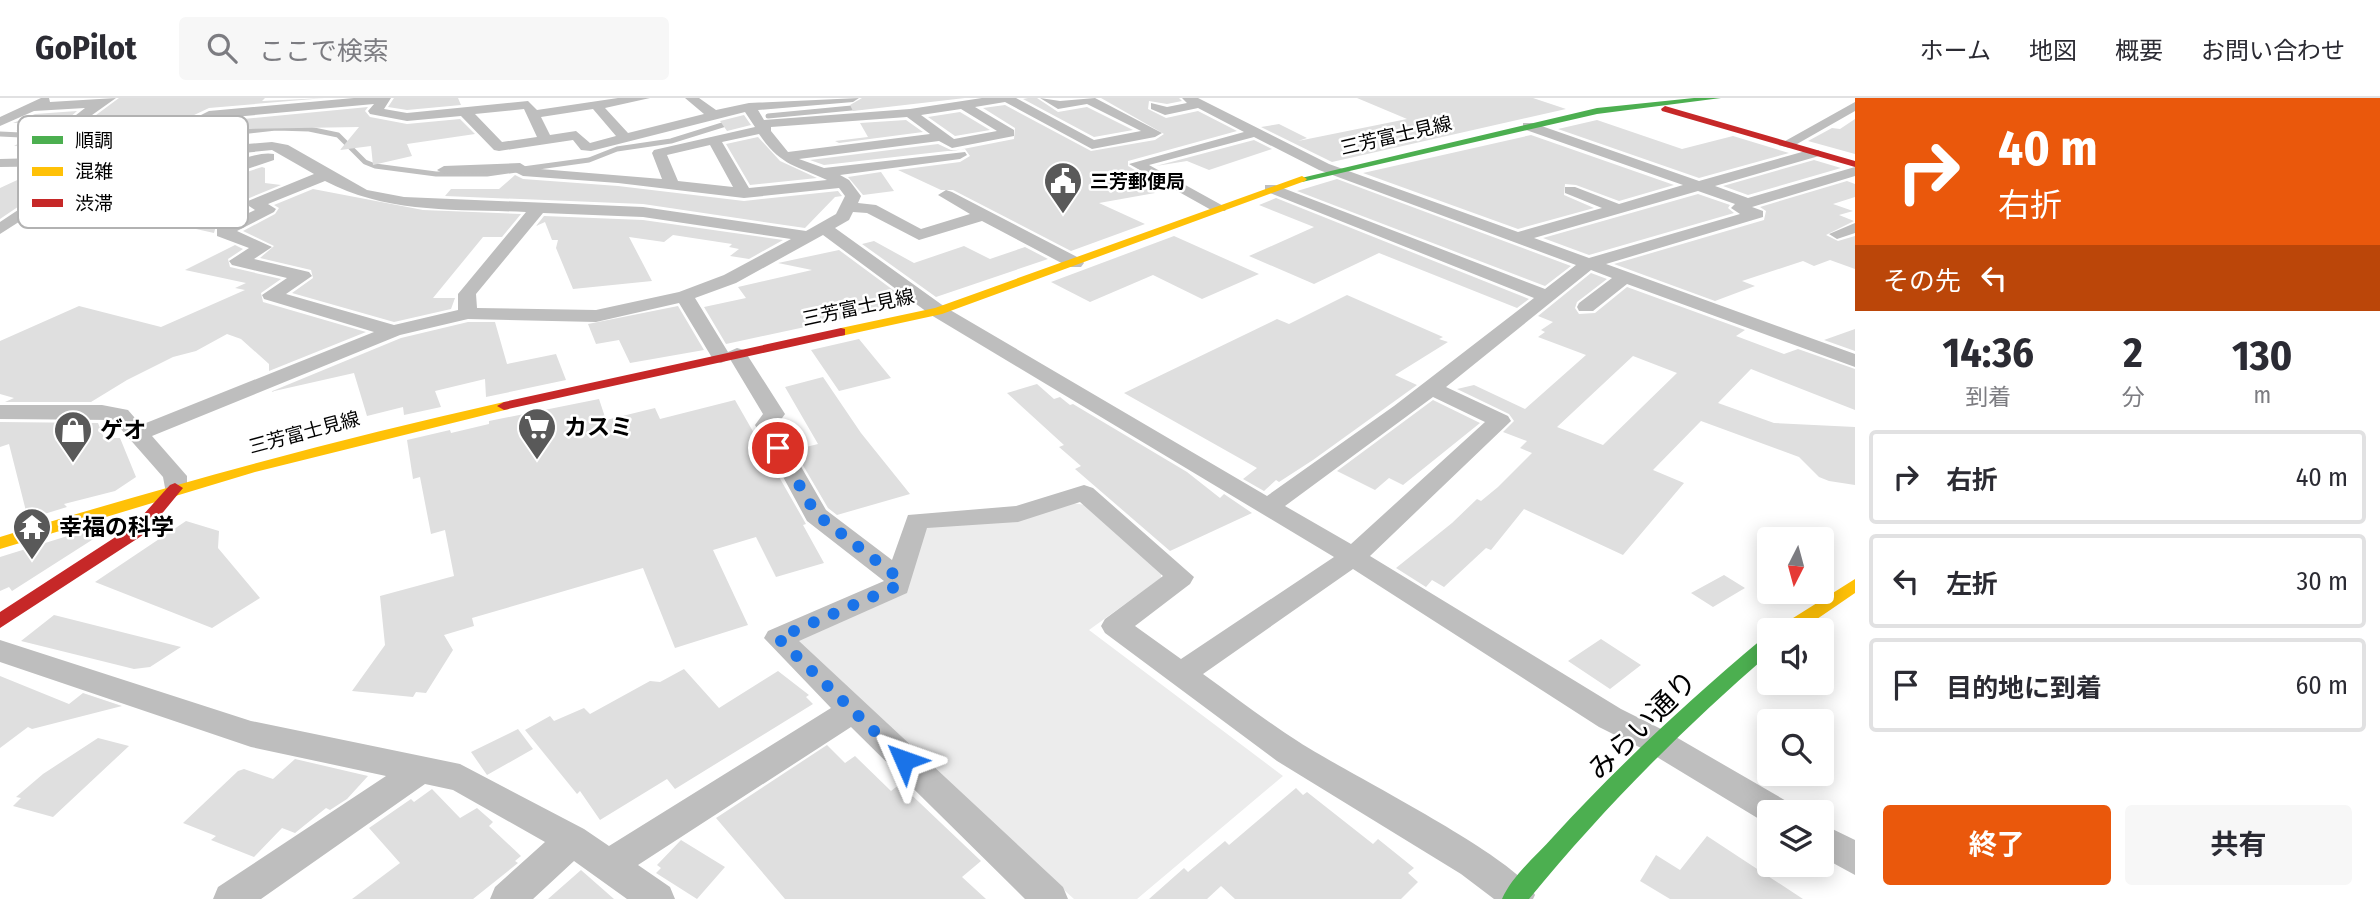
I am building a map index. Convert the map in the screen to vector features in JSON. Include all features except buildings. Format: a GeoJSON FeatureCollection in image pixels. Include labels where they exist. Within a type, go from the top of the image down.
{"type":"FeatureCollection","features":[{"type":"Feature","properties":{"kind":"main road"},"geometry":{"type":"LineString","coordinates":[[1632,98],[1855,164]]}},
{"type":"Feature","properties":{"kind":"main road","name":"三芳富士見線"},"geometry":{"type":"LineString","coordinates":[[0,543],[175,488],[415,425],[939,311],[1075,263],[1270,188],[1332,171],[1609,109],[1717,98]]}},
{"type":"Feature","properties":{"kind":"main road"},"geometry":{"type":"LineString","coordinates":[[0,621],[140,529],[175,488]]}},
{"type":"Feature","properties":{"kind":"main road"},"geometry":{"type":"LineString","coordinates":[[1806,618],[1855,585]]}},
{"type":"Feature","properties":{"kind":"main road","name":"みらい通り"},"geometry":{"type":"LineString","coordinates":[[1516,897],[1556,850],[1658,742],[1707,695],[1757,654]]}},
{"type":"Feature","properties":{"kind":"street"},"geometry":{"type":"LineString","coordinates":[[0,122],[51,98]]}},
{"type":"Feature","properties":{"kind":"street"},"geometry":{"type":"LineString","coordinates":[[385,98],[375,111],[407,117],[464,111],[505,102],[528,105],[546,140]]}},
{"type":"Feature","properties":{"kind":"street"},"geometry":{"type":"LineString","coordinates":[[207,116],[385,98]]}},
{"type":"Feature","properties":{"kind":"street"},"geometry":{"type":"LineString","coordinates":[[419,103],[474,98]]}},
{"type":"Feature","properties":{"kind":"street"},"geometry":{"type":"LineString","coordinates":[[533,114],[644,98]]}},
{"type":"Feature","properties":{"kind":"street"},"geometry":{"type":"LineString","coordinates":[[691,98],[711,113]]}},
{"type":"Feature","properties":{"kind":"street"},"geometry":{"type":"LineString","coordinates":[[614,125],[749,107],[853,98]]}},
{"type":"Feature","properties":{"kind":"street"},"geometry":{"type":"LineString","coordinates":[[881,113],[878,107],[923,98]]}},
{"type":"Feature","properties":{"kind":"street"},"geometry":{"type":"LineString","coordinates":[[671,183],[659,153],[763,127],[881,113],[910,113],[1007,98],[1093,145],[1155,133],[1086,99],[1058,105],[1046,98]]}},
{"type":"Feature","properties":{"kind":"street"},"geometry":{"type":"LineString","coordinates":[[31,107],[105,101]]}},
{"type":"Feature","properties":{"kind":"street"},"geometry":{"type":"LineString","coordinates":[[82,116],[105,101]]}},
{"type":"Feature","properties":{"kind":"street"},"geometry":{"type":"LineString","coordinates":[[1156,106],[1165,111],[1194,101],[1332,171],[1855,361]]}},
{"type":"Feature","properties":{"kind":"street"},"geometry":{"type":"LineString","coordinates":[[596,105],[626,139]]}},
{"type":"Feature","properties":{"kind":"street"},"geometry":{"type":"LineString","coordinates":[[910,113],[952,144],[1009,133],[963,105]]}},
{"type":"Feature","properties":{"kind":"street"},"geometry":{"type":"LineString","coordinates":[[1785,145],[1855,106]]}},
{"type":"Feature","properties":{"kind":"street"},"geometry":{"type":"LineString","coordinates":[[137,434],[393,331],[468,313],[596,316],[684,296],[730,279],[843,217],[853,196],[844,183],[827,172],[785,156],[749,107]]}},
{"type":"Feature","properties":{"kind":"street"},"geometry":{"type":"LineString","coordinates":[[464,111],[499,147],[576,135],[586,147],[591,147],[711,113]]}},
{"type":"Feature","properties":{"kind":"street"},"geometry":{"type":"LineString","coordinates":[[1528,126],[1748,203]]}},
{"type":"Feature","properties":{"kind":"street"},"geometry":{"type":"LineString","coordinates":[[1219,208],[1136,164],[1254,133]]}},
{"type":"Feature","properties":{"kind":"street"},"geometry":{"type":"LineString","coordinates":[[785,156],[942,137]]}},
{"type":"Feature","properties":{"kind":"street"},"geometry":{"type":"LineString","coordinates":[[714,140],[744,193]]}},
{"type":"Feature","properties":{"kind":"street"},"geometry":{"type":"LineString","coordinates":[[248,148],[272,146],[287,150],[325,175],[363,194],[404,202],[643,212],[807,236]]}},
{"type":"Feature","properties":{"kind":"street"},"geometry":{"type":"LineString","coordinates":[[248,164],[287,150]]}},
{"type":"Feature","properties":{"kind":"street"},"geometry":{"type":"LineString","coordinates":[[1516,238],[1814,153]]}},
{"type":"Feature","properties":{"kind":"street"},"geometry":{"type":"LineString","coordinates":[[827,172],[960,155]]}},
{"type":"Feature","properties":{"kind":"street"},"geometry":{"type":"LineString","coordinates":[[0,163],[16,163]]}},
{"type":"Feature","properties":{"kind":"street"},"geometry":{"type":"LineString","coordinates":[[0,169],[16,163]]}},
{"type":"Feature","properties":{"kind":"street"},"geometry":{"type":"LineString","coordinates":[[444,170],[569,173],[744,193],[844,183]]}},
{"type":"Feature","properties":{"kind":"street"},"geometry":{"type":"LineString","coordinates":[[1268,508],[1402,411],[1588,264],[1757,214],[1739,208],[1855,171]]}},
{"type":"Feature","properties":{"kind":"street"},"geometry":{"type":"LineString","coordinates":[[468,313],[467,294],[534,208],[569,173]]}},
{"type":"Feature","properties":{"kind":"street"},"geometry":{"type":"LineString","coordinates":[[248,219],[268,209],[254,204],[325,175]]}},
{"type":"Feature","properties":{"kind":"street"},"geometry":{"type":"LineString","coordinates":[[1270,188],[1546,296]]}},
{"type":"Feature","properties":{"kind":"street"},"geometry":{"type":"LineString","coordinates":[[1570,190],[1615,208]]}},
{"type":"Feature","properties":{"kind":"street"},"geometry":{"type":"LineString","coordinates":[[946,195],[1075,263]]}},
{"type":"Feature","properties":{"kind":"street"},"geometry":{"type":"LineString","coordinates":[[848,207],[870,208],[919,235],[984,215]]}},
{"type":"Feature","properties":{"kind":"street"},"geometry":{"type":"LineString","coordinates":[[0,229],[18,217]]}},
{"type":"Feature","properties":{"kind":"street"},"geometry":{"type":"LineString","coordinates":[[231,228],[223,232],[263,247],[238,261],[303,276],[271,295],[393,331]]}},
{"type":"Feature","properties":{"kind":"street"},"geometry":{"type":"LineString","coordinates":[[825,228],[939,311],[1353,557],[1610,718],[1658,742],[1757,801]]}},
{"type":"Feature","properties":{"kind":"street"},"geometry":{"type":"LineString","coordinates":[[1837,234],[1855,228]]}},
{"type":"Feature","properties":{"kind":"street"},"geometry":{"type":"LineString","coordinates":[[1586,307],[1625,277]]}},
{"type":"Feature","properties":{"kind":"street"},"geometry":{"type":"LineString","coordinates":[[684,296],[774,414],[766,425],[816,514],[900,579]]}},
{"type":"Feature","properties":{"kind":"street"},"geometry":{"type":"LineString","coordinates":[[1181,674],[1353,557],[1500,421],[1430,387]]}},
{"type":"Feature","properties":{"kind":"street"},"geometry":{"type":"LineString","coordinates":[[0,412],[120,415],[175,476],[175,488]]}},
{"type":"Feature","properties":{"kind":"street"},"geometry":{"type":"LineString","coordinates":[[1050,899],[851,711],[778,638],[897,586],[917,521],[1018,514],[1084,494],[1181,577],[1115,626],[1288,752],[1473,863],[1516,897]]}},
{"type":"Feature","properties":{"kind":"street"},"geometry":{"type":"LineString","coordinates":[[0,651],[251,734],[423,768],[460,778],[572,840],[657,899]]}},
{"type":"Feature","properties":{"kind":"street"},"geometry":{"type":"LineString","coordinates":[[608,865],[851,711]]}},
{"type":"Feature","properties":{"kind":"street"},"geometry":{"type":"LineString","coordinates":[[231,899],[423,768]]}},
{"type":"Feature","properties":{"kind":"street"},"geometry":{"type":"LineString","coordinates":[[508,899],[572,840]]}},
{"type":"Feature","properties":{"kind":"street"},"geometry":{"type":"LineString","coordinates":[[1834,846],[1855,859]]}},
{"type":"Feature","properties":{"kind":"shaded area"},"geometry":{"type":"Polygon","coordinates":[[[1073,503],[1085,505],[1161,569],[1161,578],[1089,630],[1283,776],[1137,899],[1074,899],[796,647],[800,635],[907,590],[924,530],[933,525],[1073,503]]]}},
{"type":"Feature","properties":{"kind":"waterway"},"geometry":{"type":"LineString","coordinates":[[768,116],[862,107]]}},
{"type":"Feature","properties":{"kind":"waterway"},"geometry":{"type":"LineString","coordinates":[[248,131],[276,128],[309,129],[338,135],[365,162],[375,166],[436,174],[487,174],[589,160],[617,149],[671,141],[732,122]]}},
{"type":"Feature","properties":{"kind":"waterway"},"geometry":{"type":"LineString","coordinates":[[0,134],[18,135]]}},
{"type":"Feature","properties":{"kind":"traffic: fast"},"geometry":{"type":"LineString","coordinates":[[1302,179],[1597,111],[1717,98]]}},
{"type":"Feature","properties":{"kind":"traffic: fast"},"geometry":{"type":"LineString","coordinates":[[1514,899],[1573,831],[1635,766],[1700,703],[1757,654]]}},
{"type":"Feature","properties":{"kind":"traffic: slow"},"geometry":{"type":"LineString","coordinates":[[841,332],[938,311],[1302,179]]}},
{"type":"Feature","properties":{"kind":"traffic: slow"},"geometry":{"type":"LineString","coordinates":[[0,543],[250,469],[504,406]]}},
{"type":"Feature","properties":{"kind":"traffic: slow"},"geometry":{"type":"LineString","coordinates":[[1806,618],[1855,585]]}},
{"type":"Feature","properties":{"kind":"traffic: jam"},"geometry":{"type":"LineString","coordinates":[[1665,109],[1855,164]]}},
{"type":"Feature","properties":{"kind":"traffic: jam"},"geometry":{"type":"LineString","coordinates":[[504,406],[841,332]]}},
{"type":"Feature","properties":{"kind":"traffic: jam"},"geometry":{"type":"LineString","coordinates":[[0,621],[140,529],[175,488]]}},
{"type":"Feature","properties":{"kind":"place","name":"三芳郵便局"},"geometry":{"type":"Point","coordinates":[1063,215]}},
{"type":"Feature","properties":{"kind":"place","name":"カスミ"},"geometry":{"type":"Point","coordinates":[537,461]}},
{"type":"Feature","properties":{"kind":"place","name":"ゲオ"},"geometry":{"type":"Point","coordinates":[73,464]}},
{"type":"Feature","properties":{"kind":"place","name":"幸福の科学"},"geometry":{"type":"Point","coordinates":[32,561]}},
{"type":"Feature","properties":{"kind":"route"},"geometry":{"type":"LineString","coordinates":[[778,448],[816,514],[900,579],[897,586],[778,638],[904,760]]}}]}
